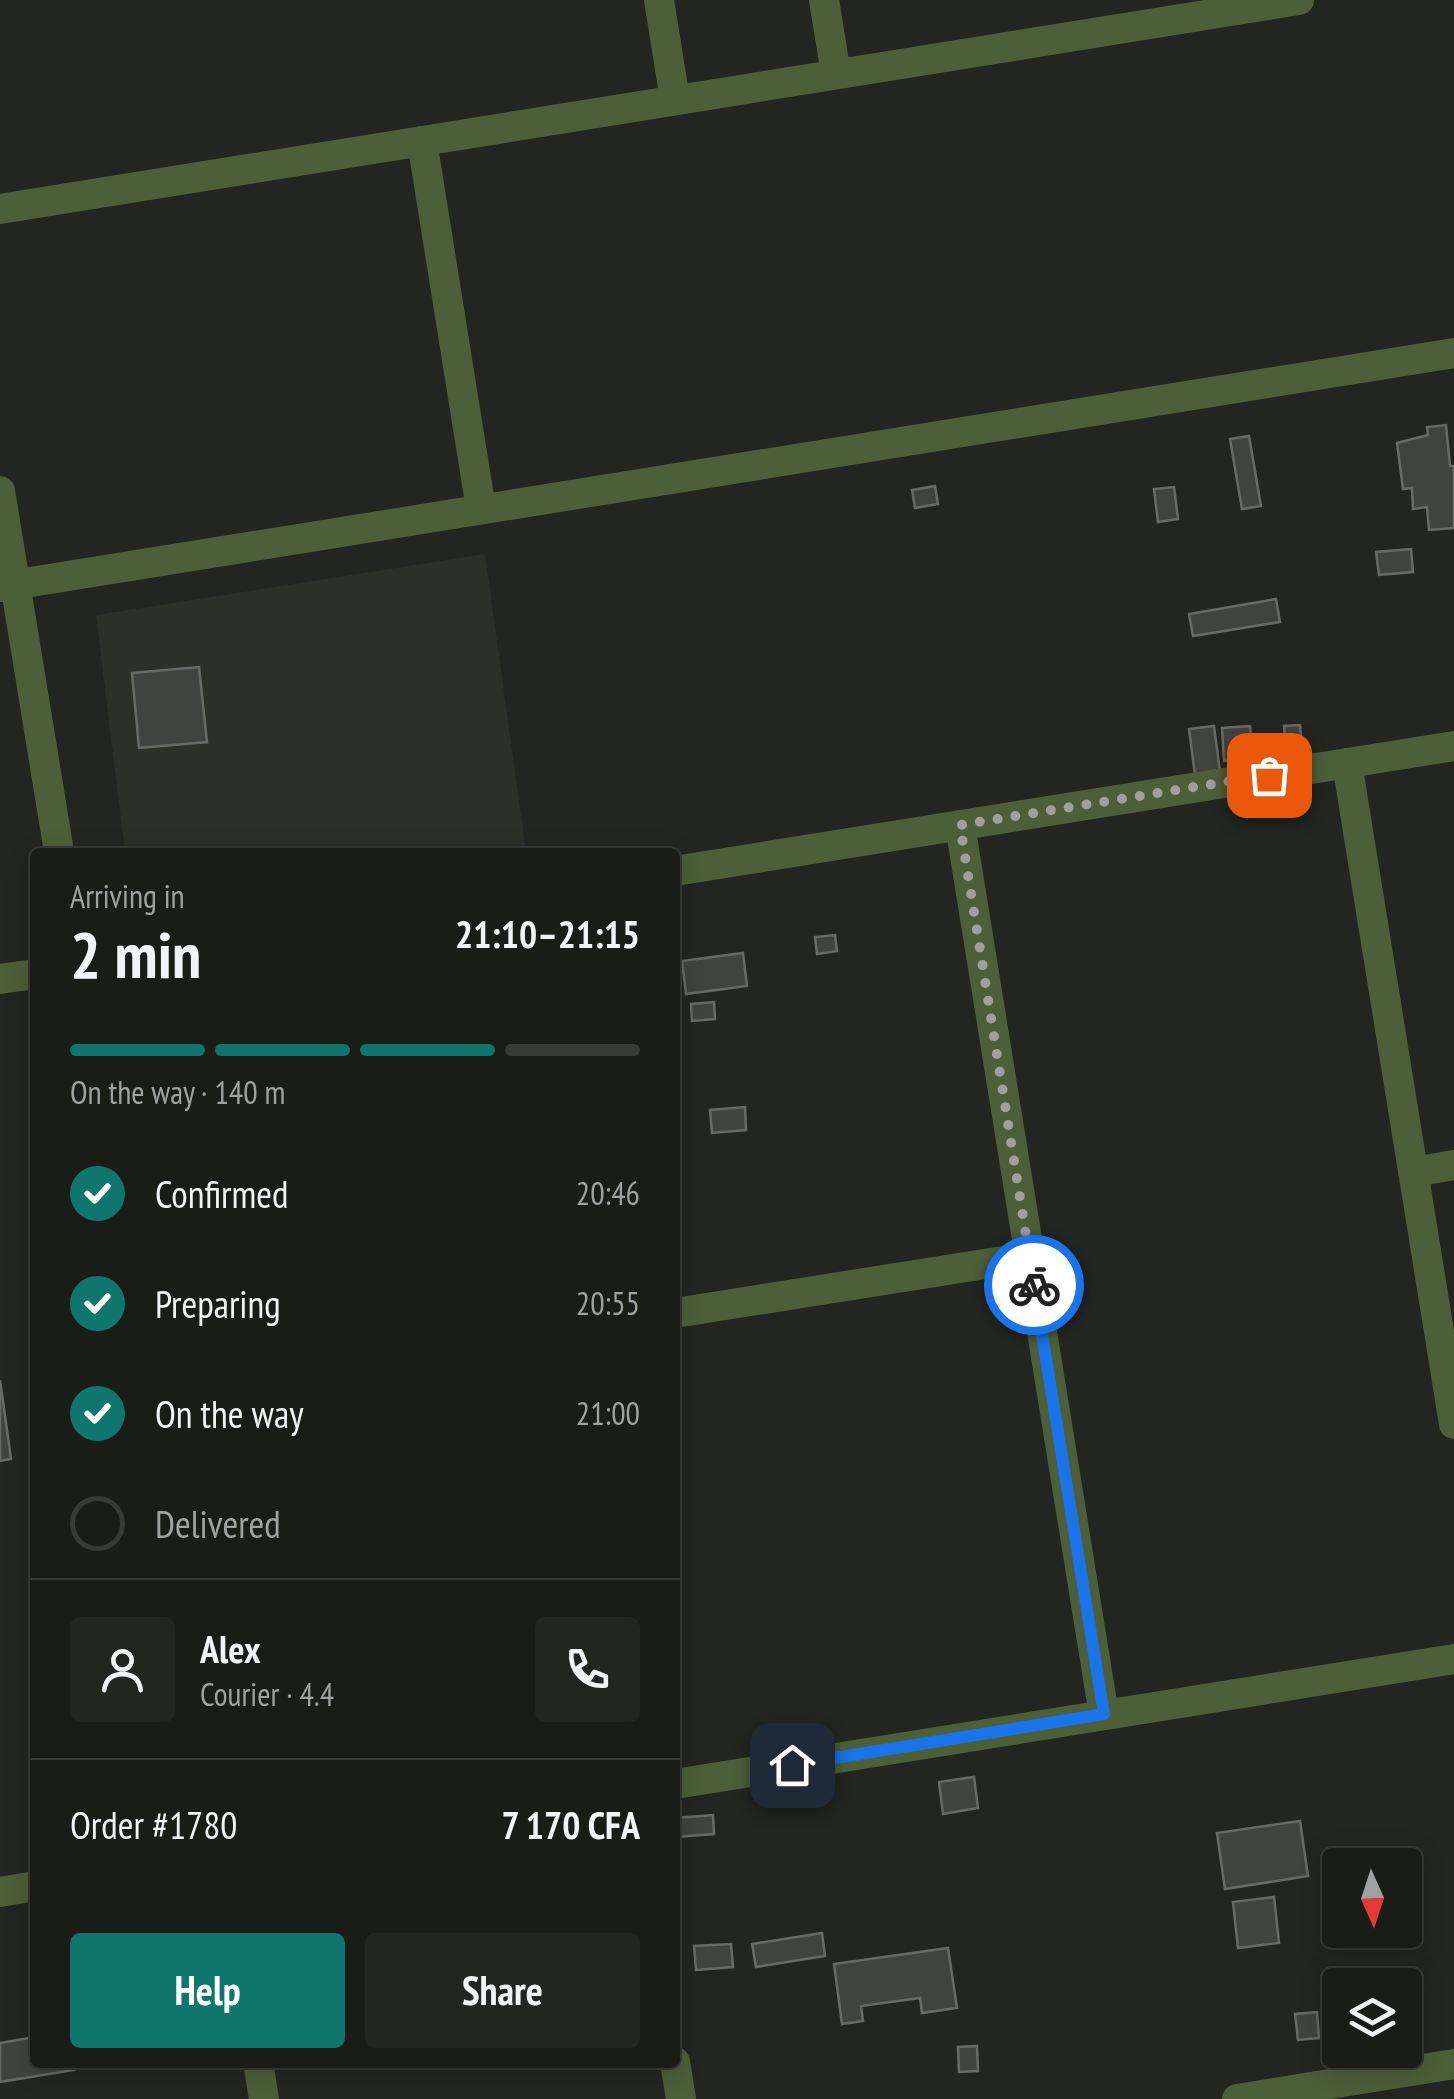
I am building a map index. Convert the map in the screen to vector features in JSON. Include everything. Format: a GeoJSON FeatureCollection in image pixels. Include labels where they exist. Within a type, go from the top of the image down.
{"type":"FeatureCollection","features":[{"type":"Feature","properties":{"kind":"street"},"geometry":{"type":"LineString","coordinates":[[659,0],[675,100]]}},
{"type":"Feature","properties":{"kind":"street"},"geometry":{"type":"LineString","coordinates":[[824,0],[836,74]]}},
{"type":"Feature","properties":{"kind":"street"},"geometry":{"type":"LineString","coordinates":[[0,209],[1299,0]]}},
{"type":"Feature","properties":{"kind":"street"},"geometry":{"type":"LineString","coordinates":[[422,141],[481,510]]}},
{"type":"Feature","properties":{"kind":"street"},"geometry":{"type":"LineString","coordinates":[[8,586],[1454,353]]}},
{"type":"Feature","properties":{"kind":"street"},"geometry":{"type":"LineString","coordinates":[[0,491],[8,586],[59,848]]}},
{"type":"Feature","properties":{"kind":"street"},"geometry":{"type":"LineString","coordinates":[[680,869],[1454,746]]}},
{"type":"Feature","properties":{"kind":"street"},"geometry":{"type":"LineString","coordinates":[[1347,763],[1454,1424]]}},
{"type":"Feature","properties":{"kind":"street"},"geometry":{"type":"LineString","coordinates":[[960,825],[1104,1714]]}},
{"type":"Feature","properties":{"kind":"street"},"geometry":{"type":"LineString","coordinates":[[0,979],[30,975]]}},
{"type":"Feature","properties":{"kind":"street"},"geometry":{"type":"LineString","coordinates":[[1413,1172],[1454,1166]]}},
{"type":"Feature","properties":{"kind":"street"},"geometry":{"type":"LineString","coordinates":[[680,1313],[1030,1256]]}},
{"type":"Feature","properties":{"kind":"street"},"geometry":{"type":"LineString","coordinates":[[680,1783],[1454,1658]]}},
{"type":"Feature","properties":{"kind":"street"},"geometry":{"type":"LineString","coordinates":[[0,1892],[30,1887]]}},
{"type":"Feature","properties":{"kind":"street"},"geometry":{"type":"LineString","coordinates":[[1237,2099],[1454,2064]]}},
{"type":"Feature","properties":{"kind":"street"},"geometry":{"type":"LineString","coordinates":[[259,2068],[264,2099]]}},
{"type":"Feature","properties":{"kind":"street"},"geometry":{"type":"LineString","coordinates":[[676,2068],[681,2099]]}},
{"type":"Feature","properties":{"kind":"shaded area"},"geometry":{"type":"Polygon","coordinates":[[[485,554],[525,848],[125,848],[96,615],[485,554]]]}},
{"type":"Feature","properties":{"kind":"building"},"geometry":{"type":"Polygon","coordinates":[[[1446,425],[1450,466],[1454,466],[1454,528],[1429,530],[1427,507],[1413,509],[1412,488],[1403,489],[1397,443],[1428,435],[1427,427],[1446,425]]]}},
{"type":"Feature","properties":{"kind":"building"},"geometry":{"type":"Polygon","coordinates":[[[1249,436],[1261,506],[1242,509],[1230,439],[1249,436]]]}},
{"type":"Feature","properties":{"kind":"building"},"geometry":{"type":"Polygon","coordinates":[[[935,486],[938,504],[915,508],[912,490],[935,486]]]}},
{"type":"Feature","properties":{"kind":"building"},"geometry":{"type":"Polygon","coordinates":[[[1174,487],[1178,519],[1158,522],[1154,489],[1174,487]]]}},
{"type":"Feature","properties":{"kind":"building"},"geometry":{"type":"Polygon","coordinates":[[[1411,549],[1413,572],[1379,575],[1376,552],[1411,549]]]}},
{"type":"Feature","properties":{"kind":"building"},"geometry":{"type":"Polygon","coordinates":[[[1276,599],[1280,622],[1193,636],[1189,614],[1276,599]]]}},
{"type":"Feature","properties":{"kind":"building"},"geometry":{"type":"Polygon","coordinates":[[[199,667],[207,742],[139,748],[132,673],[199,667]]]}},
{"type":"Feature","properties":{"kind":"building"},"geometry":{"type":"Polygon","coordinates":[[[1300,725],[1302,751],[1286,752],[1284,726],[1300,725]]]}},
{"type":"Feature","properties":{"kind":"building"},"geometry":{"type":"Polygon","coordinates":[[[1214,726],[1220,772],[1195,775],[1189,729],[1214,726]]]}},
{"type":"Feature","properties":{"kind":"building"},"geometry":{"type":"Polygon","coordinates":[[[1250,726],[1253,758],[1224,761],[1222,728],[1250,726]]]}},
{"type":"Feature","properties":{"kind":"building"},"geometry":{"type":"Polygon","coordinates":[[[835,935],[837,951],[817,954],[815,937],[835,935]]]}},
{"type":"Feature","properties":{"kind":"building"},"geometry":{"type":"Polygon","coordinates":[[[743,953],[747,986],[686,994],[682,961],[743,953]]]}},
{"type":"Feature","properties":{"kind":"building"},"geometry":{"type":"Polygon","coordinates":[[[714,1002],[715,1019],[692,1021],[691,1004],[714,1002]]]}},
{"type":"Feature","properties":{"kind":"building"},"geometry":{"type":"Polygon","coordinates":[[[745,1107],[746,1130],[712,1133],[710,1110],[745,1107]]]}},
{"type":"Feature","properties":{"kind":"building"},"geometry":{"type":"Polygon","coordinates":[[[0,1380],[11,1459],[0,1461],[0,1380]]]}},
{"type":"Feature","properties":{"kind":"building"},"geometry":{"type":"Polygon","coordinates":[[[974,1777],[978,1808],[943,1814],[939,1782],[974,1777]]]}},
{"type":"Feature","properties":{"kind":"building"},"geometry":{"type":"Polygon","coordinates":[[[713,1815],[714,1834],[680,1837],[680,1818],[713,1815]]]}},
{"type":"Feature","properties":{"kind":"building"},"geometry":{"type":"Polygon","coordinates":[[[1300,1821],[1308,1876],[1225,1889],[1217,1833],[1300,1821]]]}},
{"type":"Feature","properties":{"kind":"building"},"geometry":{"type":"Polygon","coordinates":[[[1274,1897],[1279,1943],[1238,1948],[1233,1902],[1274,1897]]]}},
{"type":"Feature","properties":{"kind":"building"},"geometry":{"type":"Polygon","coordinates":[[[822,1933],[825,1956],[756,1967],[752,1944],[822,1933]]]}},
{"type":"Feature","properties":{"kind":"building"},"geometry":{"type":"Polygon","coordinates":[[[731,1944],[733,1967],[696,1970],[694,1946],[731,1944]]]}},
{"type":"Feature","properties":{"kind":"building"},"geometry":{"type":"Polygon","coordinates":[[[948,1948],[957,2008],[922,2013],[920,1998],[861,2006],[863,2021],[842,2024],[834,1964],[948,1948]]]}},
{"type":"Feature","properties":{"kind":"building"},"geometry":{"type":"Polygon","coordinates":[[[1317,2012],[1319,2038],[1298,2040],[1295,2014],[1317,2012]]]}},
{"type":"Feature","properties":{"kind":"building"},"geometry":{"type":"Polygon","coordinates":[[[30,2038],[30,2068],[74,2070],[0,2082],[0,2043],[30,2038]]]}},
{"type":"Feature","properties":{"kind":"building"},"geometry":{"type":"Polygon","coordinates":[[[977,2046],[978,2071],[959,2072],[958,2047],[977,2046]]]}},
{"type":"Feature","properties":{"kind":"way so far"},"geometry":{"type":"LineString","coordinates":[[1034,1285],[960,825],[1269,775]]}},
{"type":"Feature","properties":{"kind":"route"},"geometry":{"type":"LineString","coordinates":[[792,1765],[1104,1714],[1034,1285]]}}]}
